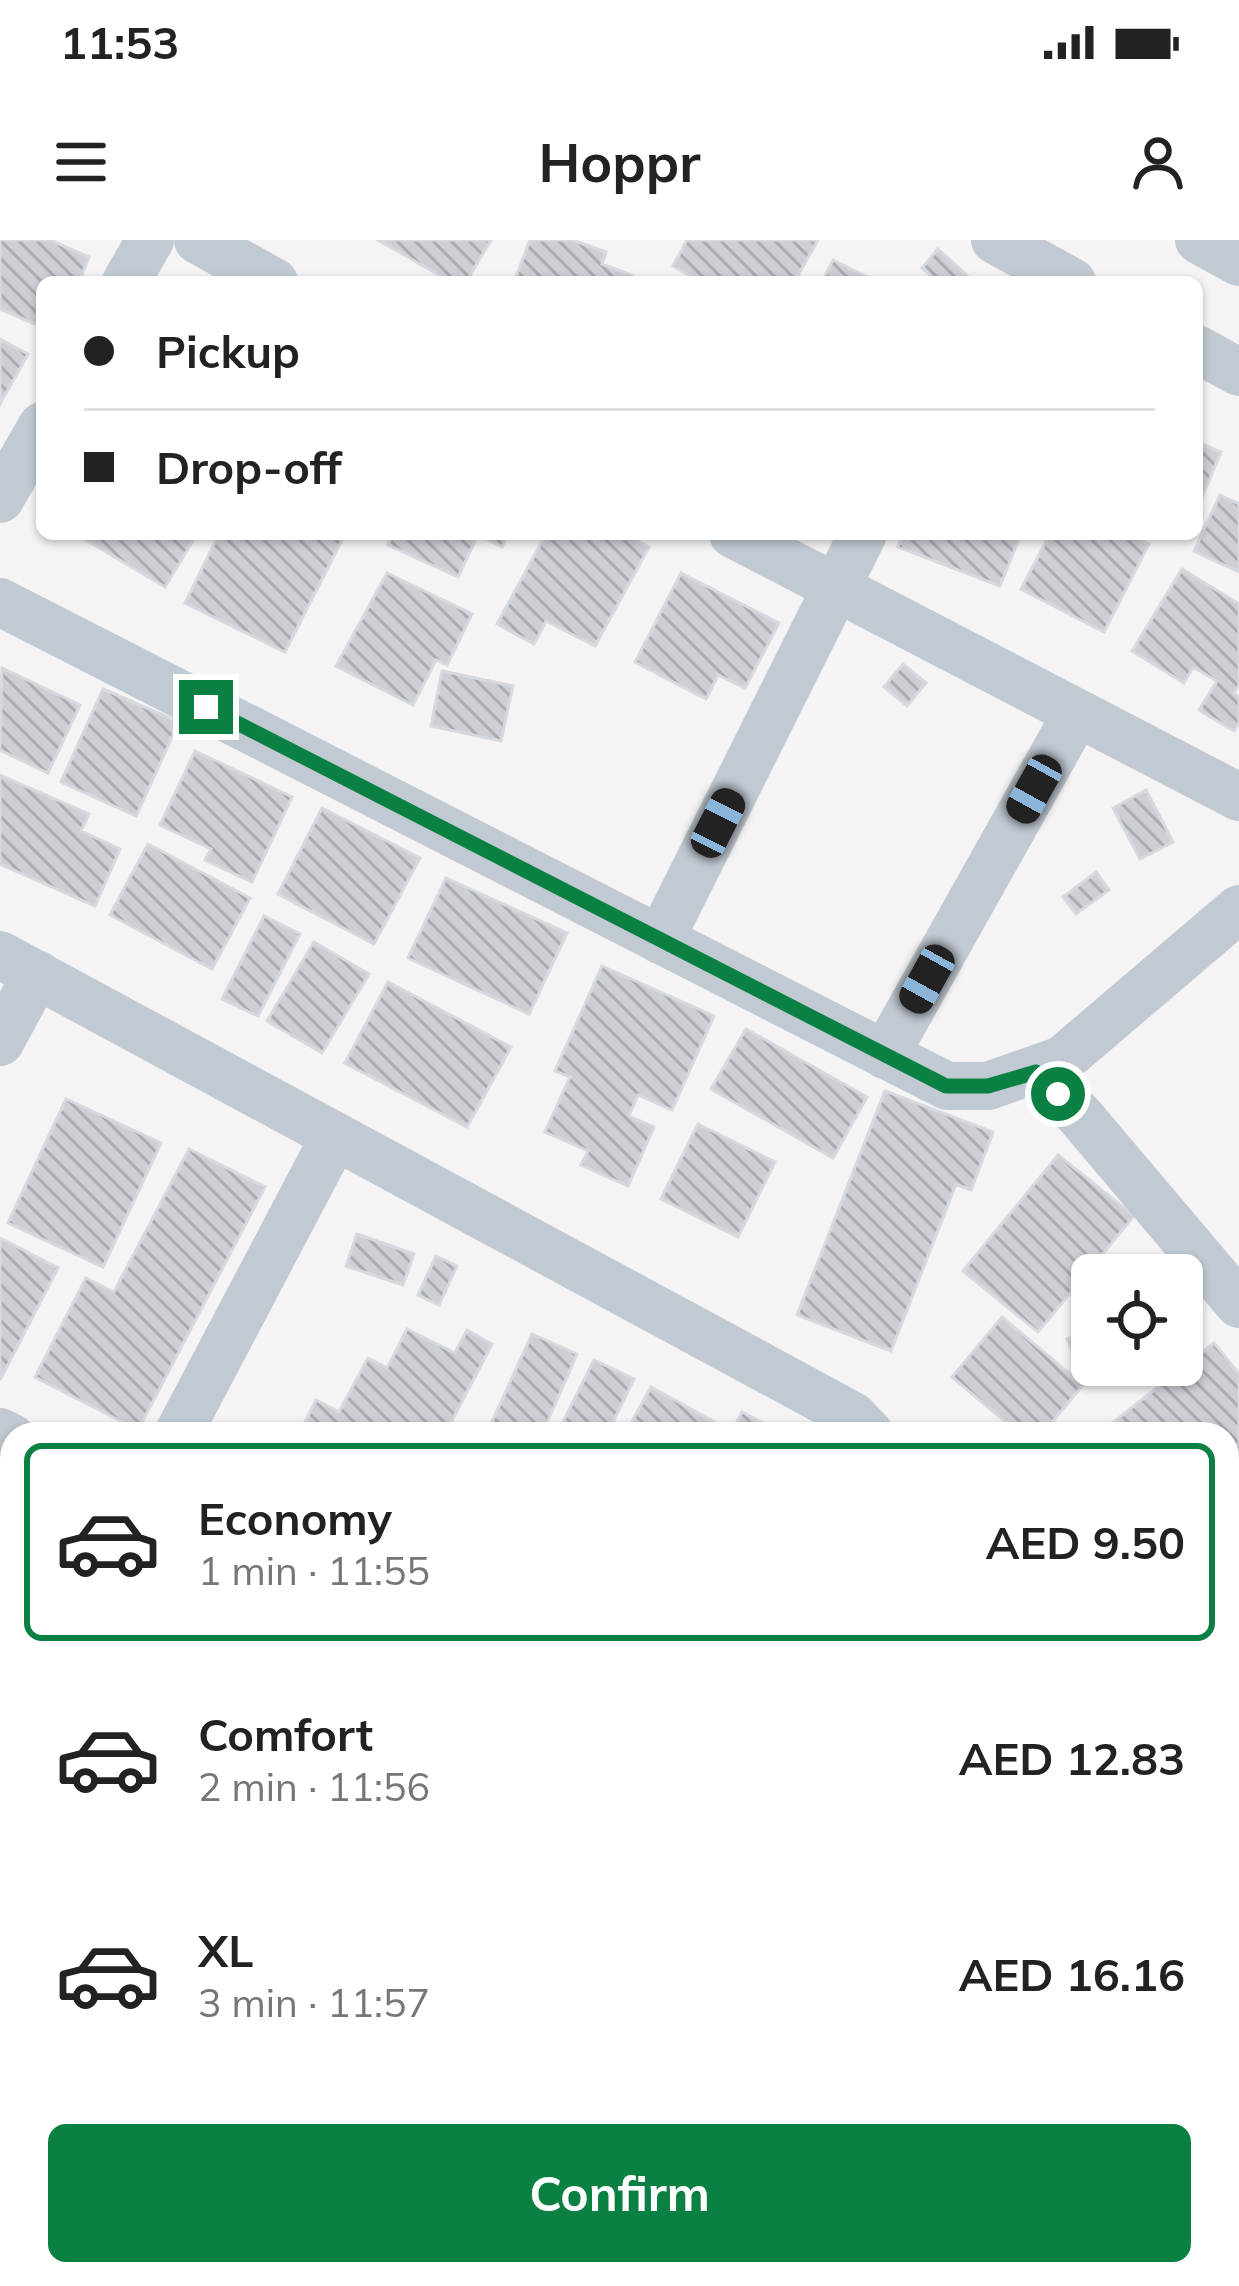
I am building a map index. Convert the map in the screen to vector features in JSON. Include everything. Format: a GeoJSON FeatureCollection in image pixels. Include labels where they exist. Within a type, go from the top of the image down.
{"type":"FeatureCollection","features":[{"type":"Feature","properties":{"kind":"street"},"geometry":{"type":"LineString","coordinates":[[129,276],[150,240]]}},
{"type":"Feature","properties":{"kind":"street"},"geometry":{"type":"LineString","coordinates":[[198,240],[263,276]]}},
{"type":"Feature","properties":{"kind":"street"},"geometry":{"type":"LineString","coordinates":[[1198,240],[1239,262]]}},
{"type":"Feature","properties":{"kind":"street"},"geometry":{"type":"LineString","coordinates":[[996,256],[1054,276]]}},
{"type":"Feature","properties":{"kind":"street"},"geometry":{"type":"LineString","coordinates":[[1203,353],[1239,372]]}},
{"type":"Feature","properties":{"kind":"street"},"geometry":{"type":"LineString","coordinates":[[0,499],[36,436]]}},
{"type":"Feature","properties":{"kind":"street"},"geometry":{"type":"LineString","coordinates":[[744,540],[1239,797]]}},
{"type":"Feature","properties":{"kind":"street"},"geometry":{"type":"LineString","coordinates":[[661,940],[859,540]]}},
{"type":"Feature","properties":{"kind":"street"},"geometry":{"type":"LineString","coordinates":[[0,602],[946,1086],[988,1086],[1062,1060],[1239,909]]}},
{"type":"Feature","properties":{"kind":"street"},"geometry":{"type":"LineString","coordinates":[[885,1054],[1077,713]]}},
{"type":"Feature","properties":{"kind":"street"},"geometry":{"type":"LineString","coordinates":[[0,1042],[18,964],[858,1422]]}},
{"type":"Feature","properties":{"kind":"street"},"geometry":{"type":"LineString","coordinates":[[1036,1072],[1080,1115],[1239,1304]]}},
{"type":"Feature","properties":{"kind":"street"},"geometry":{"type":"LineString","coordinates":[[184,1422],[335,1136]]}},
{"type":"Feature","properties":{"kind":"building"},"geometry":{"type":"Polygon","coordinates":[[[0,240],[50,240],[89,257],[81,276],[36,276],[36,324],[0,309],[0,240]]]}},
{"type":"Feature","properties":{"kind":"building"},"geometry":{"type":"Polygon","coordinates":[[[378,240],[491,240],[470,276],[441,276],[378,240]]]}},
{"type":"Feature","properties":{"kind":"building"},"geometry":{"type":"Polygon","coordinates":[[[530,240],[572,240],[606,252],[602,264],[632,275],[632,276],[516,276],[530,240]]]}},
{"type":"Feature","properties":{"kind":"building"},"geometry":{"type":"Polygon","coordinates":[[[687,240],[818,240],[797,276],[690,276],[673,266],[687,240]]]}},
{"type":"Feature","properties":{"kind":"building"},"geometry":{"type":"Polygon","coordinates":[[[938,249],[968,276],[931,276],[922,268],[938,249]]]}},
{"type":"Feature","properties":{"kind":"building"},"geometry":{"type":"Polygon","coordinates":[[[833,260],[866,276],[825,276],[833,260]]]}},
{"type":"Feature","properties":{"kind":"building"},"geometry":{"type":"Polygon","coordinates":[[[0,339],[28,354],[0,404],[0,339]]]}},
{"type":"Feature","properties":{"kind":"building"},"geometry":{"type":"Polygon","coordinates":[[[1203,444],[1221,452],[1203,495],[1203,444]]]}},
{"type":"Feature","properties":{"kind":"building"},"geometry":{"type":"Polygon","coordinates":[[[1220,495],[1239,504],[1239,572],[1194,551],[1220,495]]]}},
{"type":"Feature","properties":{"kind":"building"},"geometry":{"type":"Polygon","coordinates":[[[86,540],[193,540],[165,587],[86,540]]]}},
{"type":"Feature","properties":{"kind":"building"},"geometry":{"type":"Polygon","coordinates":[[[216,540],[342,540],[285,652],[185,603],[216,540]]]}},
{"type":"Feature","properties":{"kind":"building"},"geometry":{"type":"Polygon","coordinates":[[[390,540],[476,540],[458,577],[388,545],[390,540]]]}},
{"type":"Feature","properties":{"kind":"building"},"geometry":{"type":"Polygon","coordinates":[[[543,540],[636,540],[649,547],[595,646],[546,621],[534,644],[497,624],[543,540]]]}},
{"type":"Feature","properties":{"kind":"building"},"geometry":{"type":"Polygon","coordinates":[[[901,540],[1019,540],[1000,586],[898,547],[901,540]]]}},
{"type":"Feature","properties":{"kind":"building"},"geometry":{"type":"Polygon","coordinates":[[[1047,540],[1141,540],[1149,544],[1104,632],[1021,589],[1047,540]]]}},
{"type":"Feature","properties":{"kind":"building"},"geometry":{"type":"Polygon","coordinates":[[[1182,569],[1239,604],[1239,685],[1234,693],[1239,697],[1239,723],[1234,731],[1199,710],[1217,681],[1193,667],[1184,683],[1132,651],[1182,569]]]}},
{"type":"Feature","properties":{"kind":"building"},"geometry":{"type":"Polygon","coordinates":[[[387,573],[472,614],[447,665],[436,660],[413,705],[336,666],[387,573]]]}},
{"type":"Feature","properties":{"kind":"building"},"geometry":{"type":"Polygon","coordinates":[[[681,573],[779,623],[745,688],[718,675],[706,699],[635,662],[681,573]]]}},
{"type":"Feature","properties":{"kind":"building"},"geometry":{"type":"Polygon","coordinates":[[[903,664],[926,683],[907,706],[884,687],[903,664]]]}},
{"type":"Feature","properties":{"kind":"building"},"geometry":{"type":"Polygon","coordinates":[[[2,668],[80,705],[48,773],[0,750],[2,668]]]}},
{"type":"Feature","properties":{"kind":"building"},"geometry":{"type":"Polygon","coordinates":[[[442,671],[513,686],[501,741],[431,726],[442,671]]]}},
{"type":"Feature","properties":{"kind":"building"},"geometry":{"type":"Polygon","coordinates":[[[103,689],[179,722],[136,816],[61,782],[103,689]]]}},
{"type":"Feature","properties":{"kind":"building"},"geometry":{"type":"Polygon","coordinates":[[[195,751],[292,797],[252,882],[205,860],[211,849],[160,825],[195,751]]]}},
{"type":"Feature","properties":{"kind":"building"},"geometry":{"type":"Polygon","coordinates":[[[0,775],[89,814],[81,831],[120,849],[95,906],[0,864],[0,775]]]}},
{"type":"Feature","properties":{"kind":"building"},"geometry":{"type":"Polygon","coordinates":[[[1146,790],[1173,842],[1140,859],[1113,808],[1146,790]]]}},
{"type":"Feature","properties":{"kind":"building"},"geometry":{"type":"Polygon","coordinates":[[[322,808],[420,858],[374,944],[278,894],[322,808]]]}},
{"type":"Feature","properties":{"kind":"building"},"geometry":{"type":"Polygon","coordinates":[[[148,844],[250,898],[212,969],[110,915],[148,844]]]}},
{"type":"Feature","properties":{"kind":"building"},"geometry":{"type":"Polygon","coordinates":[[[1096,872],[1109,890],[1076,914],[1063,897],[1096,872]]]}},
{"type":"Feature","properties":{"kind":"building"},"geometry":{"type":"Polygon","coordinates":[[[446,878],[567,933],[529,1014],[408,958],[446,878]]]}},
{"type":"Feature","properties":{"kind":"building"},"geometry":{"type":"Polygon","coordinates":[[[264,916],[300,934],[258,1016],[222,999],[264,916]]]}},
{"type":"Feature","properties":{"kind":"building"},"geometry":{"type":"Polygon","coordinates":[[[314,942],[369,974],[322,1053],[267,1021],[314,942]]]}},
{"type":"Feature","properties":{"kind":"building"},"geometry":{"type":"Polygon","coordinates":[[[602,966],[714,1016],[672,1110],[638,1095],[629,1116],[654,1127],[628,1186],[581,1165],[588,1151],[545,1132],[570,1077],[555,1071],[602,966]]]}},
{"type":"Feature","properties":{"kind":"building"},"geometry":{"type":"Polygon","coordinates":[[[388,982],[511,1047],[467,1127],[345,1063],[388,982]]]}},
{"type":"Feature","properties":{"kind":"building"},"geometry":{"type":"Polygon","coordinates":[[[746,1029],[867,1097],[833,1158],[711,1089],[746,1029]]]}},
{"type":"Feature","properties":{"kind":"building"},"geometry":{"type":"Polygon","coordinates":[[[885,1091],[993,1132],[971,1190],[956,1184],[891,1351],[797,1315],[885,1091]]]}},
{"type":"Feature","properties":{"kind":"building"},"geometry":{"type":"Polygon","coordinates":[[[66,1099],[161,1143],[103,1267],[8,1223],[66,1099]]]}},
{"type":"Feature","properties":{"kind":"building"},"geometry":{"type":"Polygon","coordinates":[[[698,1124],[775,1162],[738,1237],[661,1199],[698,1124]]]}},
{"type":"Feature","properties":{"kind":"building"},"geometry":{"type":"Polygon","coordinates":[[[189,1149],[265,1187],[142,1422],[122,1422],[35,1377],[86,1278],[114,1292],[189,1149]]]}},
{"type":"Feature","properties":{"kind":"building"},"geometry":{"type":"Polygon","coordinates":[[[1058,1155],[1134,1216],[1103,1254],[1071,1254],[1071,1292],[1038,1332],[963,1271],[1058,1155]]]}},
{"type":"Feature","properties":{"kind":"building"},"geometry":{"type":"Polygon","coordinates":[[[357,1234],[414,1254],[403,1285],[346,1266],[357,1234]]]}},
{"type":"Feature","properties":{"kind":"building"},"geometry":{"type":"Polygon","coordinates":[[[0,1238],[58,1268],[0,1380],[0,1238]]]}},
{"type":"Feature","properties":{"kind":"building"},"geometry":{"type":"Polygon","coordinates":[[[436,1256],[457,1266],[439,1305],[418,1295],[436,1256]]]}},
{"type":"Feature","properties":{"kind":"building"},"geometry":{"type":"Polygon","coordinates":[[[1002,1317],[1071,1375],[1071,1386],[1082,1386],[1052,1422],[1006,1422],[952,1377],[1002,1317]]]}},
{"type":"Feature","properties":{"kind":"building"},"geometry":{"type":"Polygon","coordinates":[[[407,1329],[455,1353],[467,1330],[492,1344],[451,1422],[305,1422],[316,1400],[339,1412],[368,1358],[387,1368],[407,1329]]]}},
{"type":"Feature","properties":{"kind":"building"},"geometry":{"type":"Polygon","coordinates":[[[532,1334],[577,1354],[547,1422],[492,1422],[532,1334]]]}},
{"type":"Feature","properties":{"kind":"building"},"geometry":{"type":"Polygon","coordinates":[[[1214,1343],[1239,1374],[1239,1422],[1113,1422],[1159,1386],[1203,1386],[1203,1352],[1214,1343]]]}},
{"type":"Feature","properties":{"kind":"building"},"geometry":{"type":"Polygon","coordinates":[[[594,1360],[634,1379],[613,1422],[563,1422],[594,1360]]]}},
{"type":"Feature","properties":{"kind":"building"},"geometry":{"type":"Polygon","coordinates":[[[651,1387],[715,1422],[632,1422],[651,1387]]]}},
{"type":"Feature","properties":{"kind":"building"},"geometry":{"type":"Polygon","coordinates":[[[742,1412],[761,1422],[737,1422],[742,1412]]]}},
{"type":"Feature","properties":{"kind":"route"},"geometry":{"type":"LineString","coordinates":[[206,707],[946,1086],[988,1086],[1036,1072],[1058,1094]]}}]}
